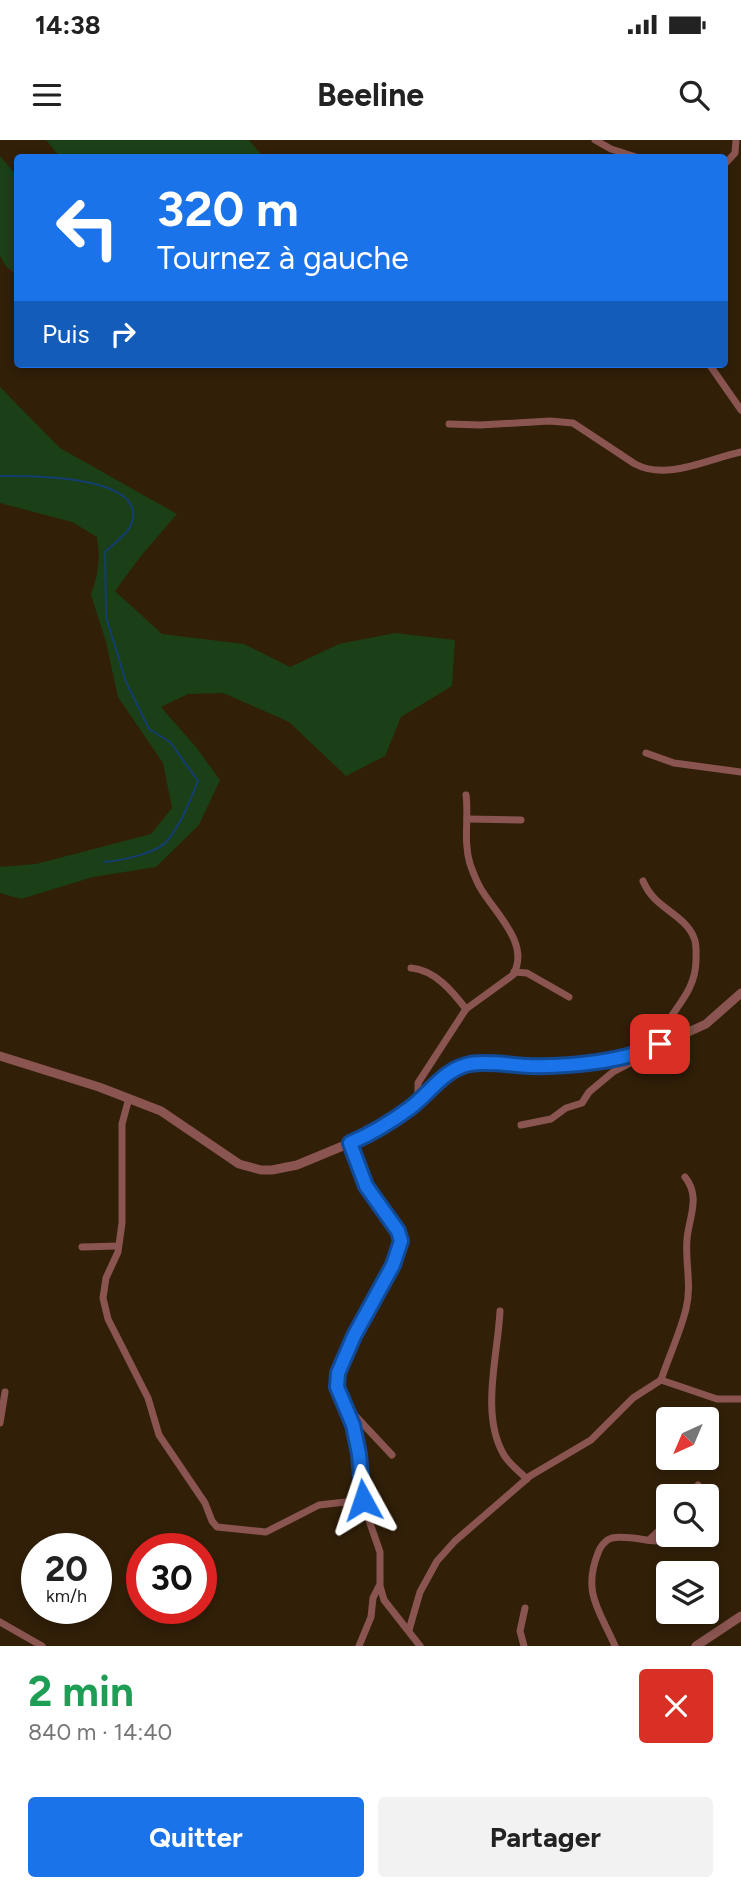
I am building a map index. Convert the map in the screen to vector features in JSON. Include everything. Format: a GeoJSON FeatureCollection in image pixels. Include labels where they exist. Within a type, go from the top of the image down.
{"type":"FeatureCollection","features":[{"type":"Feature","properties":{"kind":"street"},"geometry":{"type":"LineString","coordinates":[[595,140],[627,154]]}},
{"type":"Feature","properties":{"kind":"street"},"geometry":{"type":"LineString","coordinates":[[728,161],[735,153],[736,140]]}},
{"type":"Feature","properties":{"kind":"street"},"geometry":{"type":"LineString","coordinates":[[712,368],[741,410]]}},
{"type":"Feature","properties":{"kind":"street"},"geometry":{"type":"LineString","coordinates":[[449,424],[550,421],[573,423],[645,470],[654,471],[741,452]]}},
{"type":"Feature","properties":{"kind":"street"},"geometry":{"type":"LineString","coordinates":[[646,752],[674,762],[741,772]]}},
{"type":"Feature","properties":{"kind":"street"},"geometry":{"type":"LineString","coordinates":[[466,794],[465,845],[480,887],[510,929],[516,946],[514,972]]}},
{"type":"Feature","properties":{"kind":"street"},"geometry":{"type":"LineString","coordinates":[[467,819],[521,820]]}},
{"type":"Feature","properties":{"kind":"street"},"geometry":{"type":"LineString","coordinates":[[643,881],[652,896],[689,929],[696,948],[696,970],[692,985],[667,1024],[667,1041]]}},
{"type":"Feature","properties":{"kind":"street"},"geometry":{"type":"LineString","coordinates":[[411,968],[428,972],[447,987],[466,1009]]}},
{"type":"Feature","properties":{"kind":"street"},"geometry":{"type":"LineString","coordinates":[[421,1098],[418,1088],[422,1074],[466,1009],[514,972],[527,973],[569,997]]}},
{"type":"Feature","properties":{"kind":"street"},"geometry":{"type":"LineString","coordinates":[[0,1056],[129,1098],[175,1118],[228,1158],[250,1168],[284,1169],[350,1143],[383,1126],[441,1080],[468,1064],[543,1066],[603,1060],[651,1049],[706,1024],[741,993]]}},
{"type":"Feature","properties":{"kind":"street"},"geometry":{"type":"LineString","coordinates":[[521,1125],[551,1119],[566,1108],[582,1103],[589,1093],[613,1072],[646,1055],[651,1049]]}},
{"type":"Feature","properties":{"kind":"street"},"geometry":{"type":"LineString","coordinates":[[129,1098],[122,1124],[122,1223],[103,1298],[108,1319],[148,1398],[159,1435],[205,1503],[217,1527],[266,1532],[319,1505],[363,1500]]}},
{"type":"Feature","properties":{"kind":"street"},"geometry":{"type":"LineString","coordinates":[[350,1143],[366,1186],[398,1231],[401,1241],[393,1265],[354,1336],[338,1373],[337,1387],[353,1425],[358,1447],[363,1500],[380,1552],[380,1586],[384,1600],[420,1646]]}},
{"type":"Feature","properties":{"kind":"street"},"geometry":{"type":"LineString","coordinates":[[409,1630],[420,1592],[437,1561],[455,1541],[527,1479],[552,1461],[591,1440],[633,1398],[661,1380],[686,1308],[687,1239],[694,1199],[685,1177]]}},
{"type":"Feature","properties":{"kind":"street"},"geometry":{"type":"LineString","coordinates":[[82,1247],[118,1246]]}},
{"type":"Feature","properties":{"kind":"street"},"geometry":{"type":"LineString","coordinates":[[500,1311],[492,1391],[493,1420],[503,1454],[527,1479]]}},
{"type":"Feature","properties":{"kind":"street"},"geometry":{"type":"LineString","coordinates":[[661,1380],[717,1399],[741,1399]]}},
{"type":"Feature","properties":{"kind":"street"},"geometry":{"type":"LineString","coordinates":[[0,1423],[5,1392]]}},
{"type":"Feature","properties":{"kind":"street"},"geometry":{"type":"LineString","coordinates":[[342,1401],[392,1455]]}},
{"type":"Feature","properties":{"kind":"street"},"geometry":{"type":"LineString","coordinates":[[615,1646],[592,1595],[590,1585],[595,1559],[605,1541],[612,1538],[652,1541],[656,1536]]}},
{"type":"Feature","properties":{"kind":"street"},"geometry":{"type":"LineString","coordinates":[[359,1646],[380,1586]]}},
{"type":"Feature","properties":{"kind":"street"},"geometry":{"type":"LineString","coordinates":[[524,1646],[520,1631],[525,1608]]}},
{"type":"Feature","properties":{"kind":"street"},"geometry":{"type":"LineString","coordinates":[[696,1646],[741,1616]]}},
{"type":"Feature","properties":{"kind":"street"},"geometry":{"type":"LineString","coordinates":[[0,1622],[42,1646]]}},
{"type":"Feature","properties":{"kind":"green space"},"geometry":{"type":"Polygon","coordinates":[[[46,140],[249,140],[261,154],[58,154],[46,140]]]}},
{"type":"Feature","properties":{"kind":"green space"},"geometry":{"type":"Polygon","coordinates":[[[0,156],[14,172],[14,272],[7,268],[0,256],[0,156]]]}},
{"type":"Feature","properties":{"kind":"green space"},"geometry":{"type":"Polygon","coordinates":[[[0,387],[60,448],[177,514],[115,591],[162,634],[244,644],[290,667],[339,644],[395,633],[455,640],[452,686],[401,717],[385,756],[346,776],[289,722],[223,693],[188,694],[161,707],[220,780],[199,825],[156,867],[93,877],[21,899],[0,893],[0,867],[36,864],[151,834],[172,808],[163,763],[118,697],[106,642],[91,595],[97,575],[97,537],[72,522],[0,503],[0,387]]]}},
{"type":"Feature","properties":{"kind":"waterway"},"geometry":{"type":"LineString","coordinates":[[0,476],[83,481],[105,487],[123,496],[132,508],[129,529],[105,552],[106,617],[126,682],[149,729],[170,742],[198,781],[181,820],[162,846],[138,856],[105,862]]}},
{"type":"Feature","properties":{"kind":"route"},"geometry":{"type":"LineString","coordinates":[[363,1500],[359,1454],[353,1425],[337,1387],[338,1373],[354,1336],[393,1265],[401,1241],[398,1231],[366,1186],[350,1143],[367,1136],[412,1107],[451,1072],[468,1064],[543,1066],[584,1062],[625,1056],[660,1044]]}}]}
